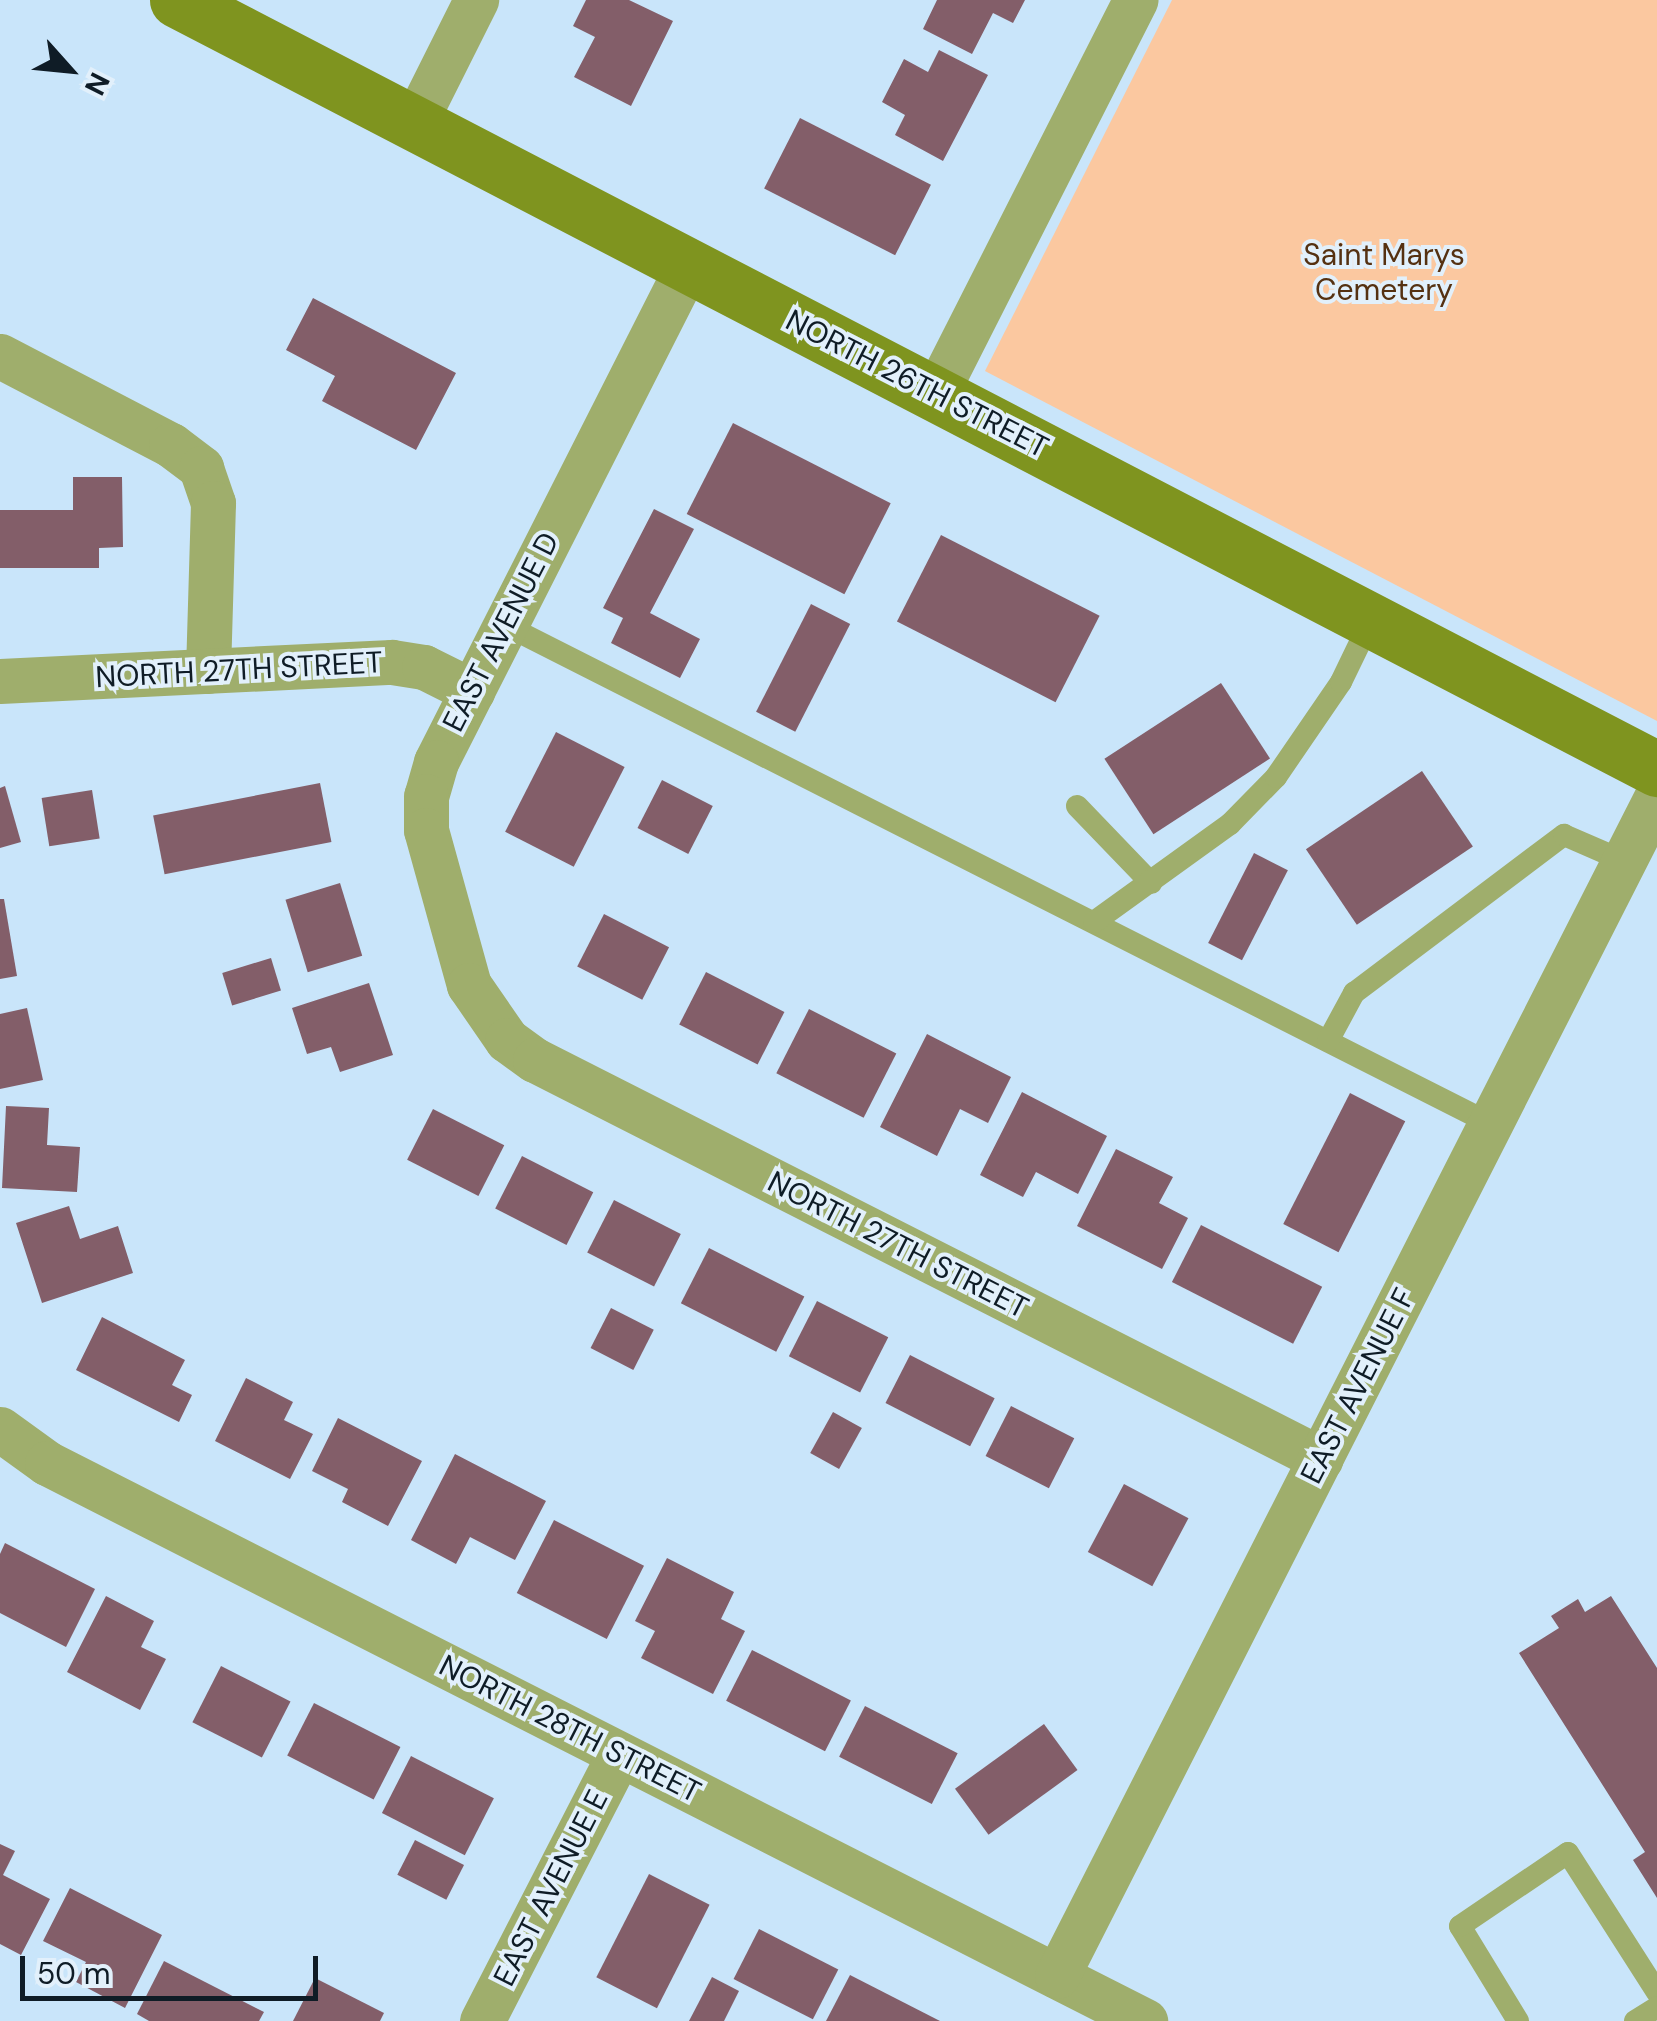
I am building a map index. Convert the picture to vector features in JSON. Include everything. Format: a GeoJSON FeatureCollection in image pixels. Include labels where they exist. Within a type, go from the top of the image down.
{"type":"FeatureCollection","features":[{"type":"Feature","properties":{"kind":"street","name":"NORTH 26TH STREET"},"geometry":{"type":"LineString","coordinates":[[177,0],[1657,768]]}},
{"type":"Feature","properties":{"kind":"street"},"geometry":{"type":"LineString","coordinates":[[414,124],[476,0]]}},
{"type":"Feature","properties":{"kind":"street"},"geometry":{"type":"LineString","coordinates":[[936,393],[1135,0]]}},
{"type":"Feature","properties":{"kind":"street","name":"EAST AVENUE D"},"geometry":{"type":"LineString","coordinates":[[486,1016],[457,950],[426,830],[426,796],[436,762],[688,265]]}},
{"type":"Feature","properties":{"kind":"street"},"geometry":{"type":"LineString","coordinates":[[0,356],[171,445],[201,468],[213,503],[208,671]]}},
{"type":"Feature","properties":{"kind":"street","name":"NORTH 27TH STREET"},"geometry":{"type":"LineString","coordinates":[[0,680],[392,662],[424,667],[472,690]]}},
{"type":"Feature","properties":{"kind":"street","name":"EAST AVENUE F"},"geometry":{"type":"LineString","coordinates":[[1057,1976],[1657,796]]}},
{"type":"Feature","properties":{"kind":"street","name":"NORTH 27TH STREET"},"geometry":{"type":"LineString","coordinates":[[486,1016],[506,1040],[535,1060],[1321,1460]]}},
{"type":"Feature","properties":{"kind":"street","name":"NORTH 28TH STREET"},"geometry":{"type":"LineString","coordinates":[[0,1429],[47,1463],[1144,2021]]}},
{"type":"Feature","properties":{"kind":"street","name":"EAST AVENUE E"},"geometry":{"type":"LineString","coordinates":[[482,2021],[619,1754]]}},
{"type":"Feature","properties":{"kind":"lane"},"geometry":{"type":"LineString","coordinates":[[1094,922],[1230,824],[1276,777],[1341,682],[1370,620]]}},
{"type":"Feature","properties":{"kind":"lane"},"geometry":{"type":"LineString","coordinates":[[505,624],[1491,1124]]}},
{"type":"Feature","properties":{"kind":"lane"},"geometry":{"type":"LineString","coordinates":[[1077,806],[1151,883]]}},
{"type":"Feature","properties":{"kind":"lane"},"geometry":{"type":"LineString","coordinates":[[1328,1041],[1354,993],[1564,835],[1624,861]]}},
{"type":"Feature","properties":{"kind":"lane"},"geometry":{"type":"LineString","coordinates":[[1518,2021],[1460,1926],[1568,1852],[1657,1992]]}},
{"type":"Feature","properties":{"kind":"lane"},"geometry":{"type":"LineString","coordinates":[[1635,2021],[1657,2006]]}},
{"type":"Feature","properties":{"kind":"green space","name":"Saint Marys Cemetery"},"geometry":{"type":"Polygon","coordinates":[[[1172,0],[1657,0],[1657,721],[985,371],[1172,0]]]}},
{"type":"Feature","properties":{"kind":"building"},"geometry":{"type":"Polygon","coordinates":[[[586,0],[629,0],[673,21],[631,106],[574,77],[595,37],[573,26],[586,0]]]}},
{"type":"Feature","properties":{"kind":"building"},"geometry":{"type":"Polygon","coordinates":[[[937,0],[1025,0],[1013,23],[993,13],[972,54],[923,29],[937,0]]]}},
{"type":"Feature","properties":{"kind":"building"},"geometry":{"type":"Polygon","coordinates":[[[939,50],[988,75],[943,161],[895,135],[905,115],[882,102],[904,59],[928,72],[939,50]]]}},
{"type":"Feature","properties":{"kind":"building"},"geometry":{"type":"Polygon","coordinates":[[[800,118],[931,185],[895,255],[764,188],[800,118]]]}},
{"type":"Feature","properties":{"kind":"building"},"geometry":{"type":"Polygon","coordinates":[[[313,298],[456,373],[416,450],[322,401],[335,376],[286,350],[313,298]]]}},
{"type":"Feature","properties":{"kind":"building"},"geometry":{"type":"Polygon","coordinates":[[[733,423],[891,503],[844,594],[687,514],[733,423]]]}},
{"type":"Feature","properties":{"kind":"building"},"geometry":{"type":"Polygon","coordinates":[[[73,477],[122,477],[123,547],[99,548],[99,568],[0,568],[0,510],[73,510],[73,477]]]}},
{"type":"Feature","properties":{"kind":"building"},"geometry":{"type":"Polygon","coordinates":[[[654,509],[694,529],[650,613],[700,639],[680,678],[611,643],[623,618],[603,608],[654,509]]]}},
{"type":"Feature","properties":{"kind":"building"},"geometry":{"type":"Polygon","coordinates":[[[941,535],[1100,616],[1056,702],[897,621],[941,535]]]}},
{"type":"Feature","properties":{"kind":"building"},"geometry":{"type":"Polygon","coordinates":[[[811,604],[850,624],[795,732],[756,712],[811,604]]]}},
{"type":"Feature","properties":{"kind":"building"},"geometry":{"type":"Polygon","coordinates":[[[1221,683],[1270,758],[1153,834],[1104,759],[1221,683]]]}},
{"type":"Feature","properties":{"kind":"building"},"geometry":{"type":"Polygon","coordinates":[[[556,732],[625,767],[574,867],[505,832],[556,732]]]}},
{"type":"Feature","properties":{"kind":"building"},"geometry":{"type":"Polygon","coordinates":[[[1422,771],[1473,846],[1357,925],[1306,849],[1422,771]]]}},
{"type":"Feature","properties":{"kind":"building"},"geometry":{"type":"Polygon","coordinates":[[[662,780],[713,806],[688,854],[637,828],[662,780]]]}},
{"type":"Feature","properties":{"kind":"building"},"geometry":{"type":"Polygon","coordinates":[[[320,783],[331,842],[165,874],[153,815],[320,783]]]}},
{"type":"Feature","properties":{"kind":"building"},"geometry":{"type":"Polygon","coordinates":[[[5,786],[21,842],[0,848],[0,788],[5,786]]]}},
{"type":"Feature","properties":{"kind":"building"},"geometry":{"type":"Polygon","coordinates":[[[92,790],[100,838],[49,846],[42,798],[92,790]]]}},
{"type":"Feature","properties":{"kind":"building"},"geometry":{"type":"Polygon","coordinates":[[[1254,853],[1288,870],[1242,960],[1208,943],[1254,853]]]}},
{"type":"Feature","properties":{"kind":"building"},"geometry":{"type":"Polygon","coordinates":[[[340,883],[362,956],[308,972],[285,900],[340,883]]]}},
{"type":"Feature","properties":{"kind":"building"},"geometry":{"type":"Polygon","coordinates":[[[0,899],[4,899],[17,976],[0,979],[0,899]]]}},
{"type":"Feature","properties":{"kind":"building"},"geometry":{"type":"Polygon","coordinates":[[[604,914],[669,947],[642,1000],[577,967],[604,914]]]}},
{"type":"Feature","properties":{"kind":"building"},"geometry":{"type":"Polygon","coordinates":[[[271,958],[281,991],[232,1005],[222,973],[271,958]]]}},
{"type":"Feature","properties":{"kind":"building"},"geometry":{"type":"Polygon","coordinates":[[[706,972],[784,1012],[758,1065],[679,1025],[706,972]]]}},
{"type":"Feature","properties":{"kind":"building"},"geometry":{"type":"Polygon","coordinates":[[[369,983],[393,1055],[340,1072],[331,1047],[307,1054],[292,1008],[369,983]]]}},
{"type":"Feature","properties":{"kind":"building"},"geometry":{"type":"Polygon","coordinates":[[[27,1008],[43,1080],[0,1089],[0,1014],[27,1008]]]}},
{"type":"Feature","properties":{"kind":"building"},"geometry":{"type":"Polygon","coordinates":[[[809,1009],[896,1053],[864,1118],[776,1073],[809,1009]]]}},
{"type":"Feature","properties":{"kind":"building"},"geometry":{"type":"Polygon","coordinates":[[[927,1034],[1011,1077],[988,1123],[960,1109],[937,1156],[880,1127],[927,1034]]]}},
{"type":"Feature","properties":{"kind":"building"},"geometry":{"type":"Polygon","coordinates":[[[1022,1092],[1107,1136],[1078,1194],[1036,1172],[1023,1197],[980,1175],[1022,1092]]]}},
{"type":"Feature","properties":{"kind":"building"},"geometry":{"type":"Polygon","coordinates":[[[1350,1093],[1405,1121],[1339,1252],[1283,1224],[1350,1093]]]}},
{"type":"Feature","properties":{"kind":"building"},"geometry":{"type":"Polygon","coordinates":[[[6,1106],[49,1108],[47,1145],[80,1147],[77,1192],[2,1188],[6,1106]]]}},
{"type":"Feature","properties":{"kind":"building"},"geometry":{"type":"Polygon","coordinates":[[[433,1109],[504,1145],[478,1196],[407,1160],[433,1109]]]}},
{"type":"Feature","properties":{"kind":"building"},"geometry":{"type":"Polygon","coordinates":[[[1116,1149],[1173,1177],[1159,1203],[1188,1218],[1162,1269],[1077,1226],[1116,1149]]]}},
{"type":"Feature","properties":{"kind":"building"},"geometry":{"type":"Polygon","coordinates":[[[522,1156],[593,1192],[566,1245],[495,1209],[522,1156]]]}},
{"type":"Feature","properties":{"kind":"building"},"geometry":{"type":"Polygon","coordinates":[[[614,1200],[681,1234],[654,1287],[587,1253],[614,1200]]]}},
{"type":"Feature","properties":{"kind":"building"},"geometry":{"type":"Polygon","coordinates":[[[69,1206],[80,1239],[118,1226],[133,1273],[42,1303],[16,1223],[69,1206]]]}},
{"type":"Feature","properties":{"kind":"building"},"geometry":{"type":"Polygon","coordinates":[[[1201,1225],[1322,1287],[1293,1344],[1172,1282],[1201,1225]]]}},
{"type":"Feature","properties":{"kind":"building"},"geometry":{"type":"Polygon","coordinates":[[[709,1248],[804,1297],[776,1352],[681,1303],[709,1248]]]}},
{"type":"Feature","properties":{"kind":"building"},"geometry":{"type":"Polygon","coordinates":[[[817,1301],[888,1337],[860,1393],[789,1356],[817,1301]]]}},
{"type":"Feature","properties":{"kind":"building"},"geometry":{"type":"Polygon","coordinates":[[[611,1308],[654,1330],[633,1370],[591,1348],[611,1308]]]}},
{"type":"Feature","properties":{"kind":"building"},"geometry":{"type":"Polygon","coordinates":[[[102,1317],[185,1360],[172,1385],[192,1395],[179,1422],[76,1370],[102,1317]]]}},
{"type":"Feature","properties":{"kind":"building"},"geometry":{"type":"Polygon","coordinates":[[[910,1355],[995,1398],[970,1446],[885,1403],[910,1355]]]}},
{"type":"Feature","properties":{"kind":"building"},"geometry":{"type":"Polygon","coordinates":[[[246,1378],[293,1402],[284,1420],[313,1434],[290,1479],[215,1441],[246,1378]]]}},
{"type":"Feature","properties":{"kind":"building"},"geometry":{"type":"Polygon","coordinates":[[[1011,1406],[1074,1438],[1049,1488],[986,1456],[1011,1406]]]}},
{"type":"Feature","properties":{"kind":"building"},"geometry":{"type":"Polygon","coordinates":[[[833,1412],[862,1428],[839,1469],[810,1453],[833,1412]]]}},
{"type":"Feature","properties":{"kind":"building"},"geometry":{"type":"Polygon","coordinates":[[[338,1418],[422,1461],[388,1526],[342,1502],[348,1489],[312,1471],[338,1418]]]}},
{"type":"Feature","properties":{"kind":"building"},"geometry":{"type":"Polygon","coordinates":[[[455,1454],[546,1501],[515,1560],[470,1537],[456,1564],[411,1540],[455,1454]]]}},
{"type":"Feature","properties":{"kind":"building"},"geometry":{"type":"Polygon","coordinates":[[[1124,1484],[1188,1518],[1152,1586],[1088,1552],[1124,1484]]]}},
{"type":"Feature","properties":{"kind":"building"},"geometry":{"type":"Polygon","coordinates":[[[554,1520],[644,1566],[607,1639],[517,1593],[554,1520]]]}},
{"type":"Feature","properties":{"kind":"building"},"geometry":{"type":"Polygon","coordinates":[[[5,1543],[95,1589],[66,1647],[0,1613],[0,1554],[5,1543]]]}},
{"type":"Feature","properties":{"kind":"building"},"geometry":{"type":"Polygon","coordinates":[[[667,1558],[734,1592],[721,1619],[745,1631],[713,1694],[641,1658],[655,1631],[635,1621],[667,1558]]]}},
{"type":"Feature","properties":{"kind":"building"},"geometry":{"type":"Polygon","coordinates":[[[106,1596],[154,1621],[141,1647],[166,1659],[140,1710],[67,1672],[106,1596]]]}},
{"type":"Feature","properties":{"kind":"building"},"geometry":{"type":"Polygon","coordinates":[[[1611,1596],[1657,1668],[1657,1898],[1633,1860],[1645,1852],[1519,1653],[1559,1628],[1551,1616],[1578,1599],[1585,1612],[1611,1596]]]}},
{"type":"Feature","properties":{"kind":"building"},"geometry":{"type":"Polygon","coordinates":[[[752,1650],[851,1700],[825,1751],[726,1701],[752,1650]]]}},
{"type":"Feature","properties":{"kind":"building"},"geometry":{"type":"Polygon","coordinates":[[[221,1666],[290,1701],[262,1758],[192,1722],[221,1666]]]}},
{"type":"Feature","properties":{"kind":"building"},"geometry":{"type":"Polygon","coordinates":[[[314,1703],[400,1747],[374,1800],[287,1756],[314,1703]]]}},
{"type":"Feature","properties":{"kind":"building"},"geometry":{"type":"Polygon","coordinates":[[[865,1706],[958,1753],[932,1804],[839,1757],[865,1706]]]}},
{"type":"Feature","properties":{"kind":"building"},"geometry":{"type":"Polygon","coordinates":[[[1044,1724],[1078,1770],[989,1835],[955,1789],[1044,1724]]]}},
{"type":"Feature","properties":{"kind":"building"},"geometry":{"type":"Polygon","coordinates":[[[411,1756],[494,1798],[465,1855],[382,1813],[411,1756]]]}},
{"type":"Feature","properties":{"kind":"building"},"geometry":{"type":"Polygon","coordinates":[[[415,1840],[464,1865],[446,1900],[397,1875],[415,1840]]]}},
{"type":"Feature","properties":{"kind":"building"},"geometry":{"type":"Polygon","coordinates":[[[0,1844],[15,1851],[3,1875],[50,1899],[21,1955],[0,1944],[0,1844]]]}},
{"type":"Feature","properties":{"kind":"building"},"geometry":{"type":"Polygon","coordinates":[[[649,1874],[710,1905],[657,2008],[596,1977],[649,1874]]]}},
{"type":"Feature","properties":{"kind":"building"},"geometry":{"type":"Polygon","coordinates":[[[70,1888],[162,1935],[125,2008],[76,1982],[86,1962],[43,1941],[70,1888]]]}},
{"type":"Feature","properties":{"kind":"building"},"geometry":{"type":"Polygon","coordinates":[[[759,1929],[838,1969],[813,2019],[734,1979],[759,1929]]]}},
{"type":"Feature","properties":{"kind":"building"},"geometry":{"type":"Polygon","coordinates":[[[164,1961],[264,2012],[259,2021],[149,2021],[137,2014],[164,1961]]]}},
{"type":"Feature","properties":{"kind":"building"},"geometry":{"type":"Polygon","coordinates":[[[850,1975],[940,2021],[826,2021],[850,1975]]]}},
{"type":"Feature","properties":{"kind":"building"},"geometry":{"type":"Polygon","coordinates":[[[712,1977],[739,1991],[724,2021],[689,2021],[712,1977]]]}},
{"type":"Feature","properties":{"kind":"building"},"geometry":{"type":"Polygon","coordinates":[[[315,1978],[384,2013],[380,2021],[293,2021],[315,1978]]]}}]}
